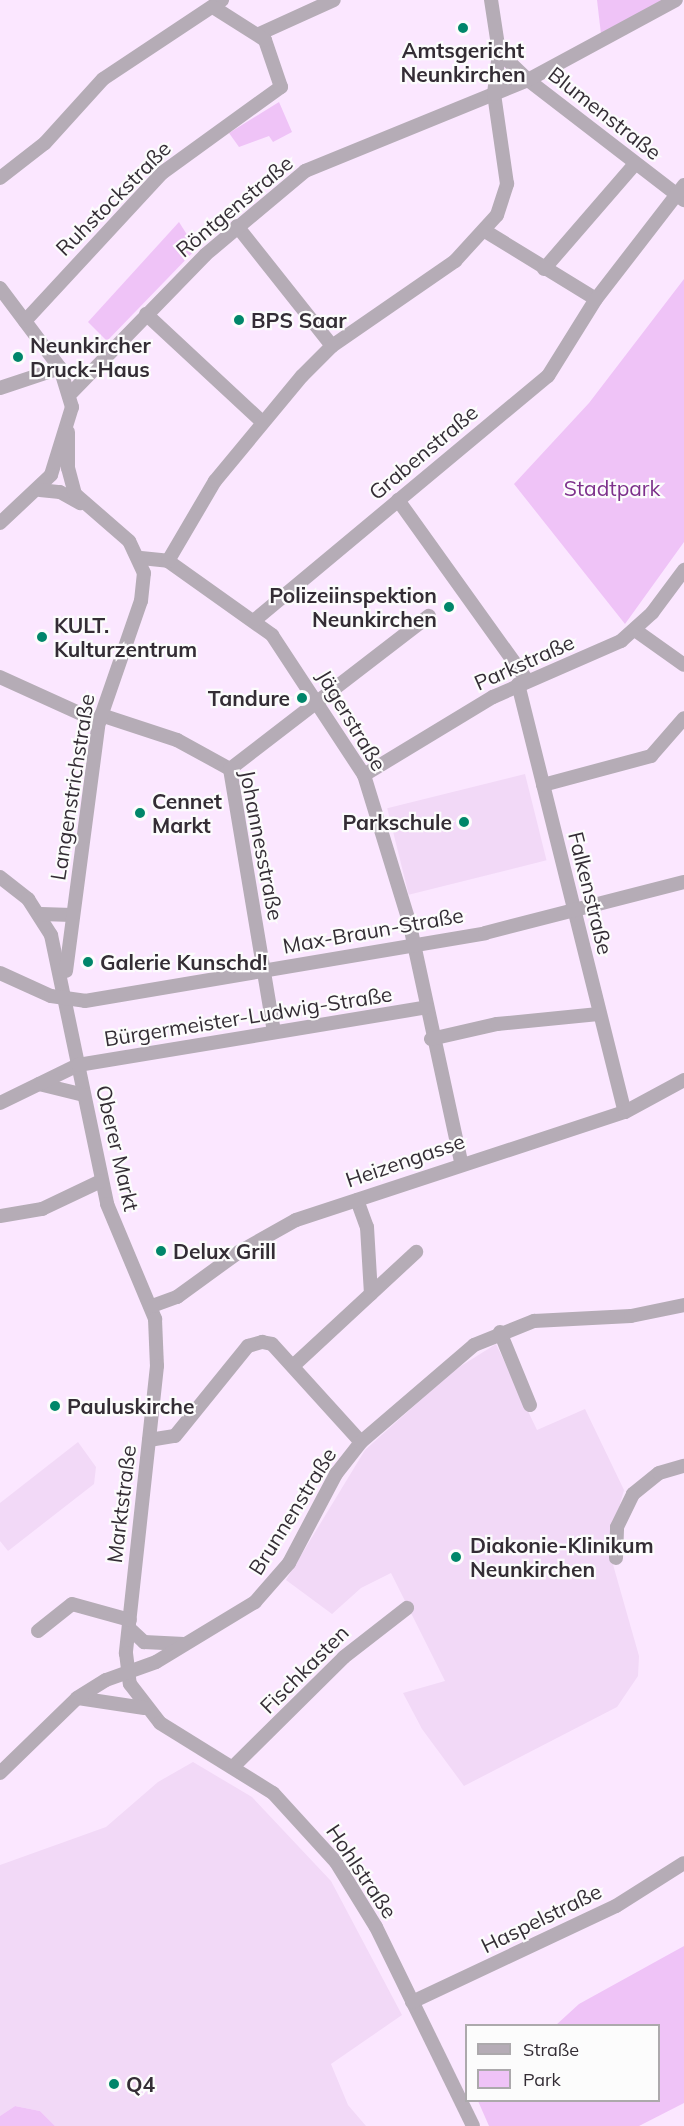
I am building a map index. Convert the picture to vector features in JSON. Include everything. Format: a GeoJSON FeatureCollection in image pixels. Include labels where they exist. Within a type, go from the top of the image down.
{"type":"FeatureCollection","features":[{"type":"Feature","properties":{"kind":"street"},"geometry":{"type":"LineString","coordinates":[[0,177],[45,143],[103,80],[218,4],[259,34],[334,0]]}},
{"type":"Feature","properties":{"kind":"street"},"geometry":{"type":"LineString","coordinates":[[168,561],[215,481],[261,421],[332,346],[446,268],[485,231],[505,200],[507,184],[494,94],[500,52],[491,0]]}},
{"type":"Feature","properties":{"kind":"street","name":"Röntgenstraße"},"geometry":{"type":"LineString","coordinates":[[72,392],[146,314],[237,226],[305,171],[528,80],[676,0]]}},
{"type":"Feature","properties":{"kind":"street","name":"Ruhstockstraße"},"geometry":{"type":"LineString","coordinates":[[25,321],[162,173],[276,93],[281,81],[259,34]]}},
{"type":"Feature","properties":{"kind":"street","name":"Blumenstraße"},"geometry":{"type":"LineString","coordinates":[[500,52],[528,80],[635,164],[682,193]]}},
{"type":"Feature","properties":{"kind":"street"},"geometry":{"type":"LineString","coordinates":[[544,269],[635,164]]}},
{"type":"Feature","properties":{"kind":"street","name":"Grabenstraße"},"geometry":{"type":"LineString","coordinates":[[256,619],[548,376],[596,299],[682,193]]}},
{"type":"Feature","properties":{"kind":"street"},"geometry":{"type":"LineString","coordinates":[[237,226],[332,346]]}},
{"type":"Feature","properties":{"kind":"street"},"geometry":{"type":"LineString","coordinates":[[485,231],[596,299]]}},
{"type":"Feature","properties":{"kind":"street"},"geometry":{"type":"LineString","coordinates":[[0,288],[60,368],[72,392],[68,432],[71,484],[87,508]]}},
{"type":"Feature","properties":{"kind":"street"},"geometry":{"type":"LineString","coordinates":[[146,314],[261,421]]}},
{"type":"Feature","properties":{"kind":"street"},"geometry":{"type":"LineString","coordinates":[[0,388],[60,368]]}},
{"type":"Feature","properties":{"kind":"street"},"geometry":{"type":"LineString","coordinates":[[0,523],[40,490],[60,459],[68,432]]}},
{"type":"Feature","properties":{"kind":"street"},"geometry":{"type":"LineString","coordinates":[[40,490],[60,492],[87,508],[129,541],[141,558]]}},
{"type":"Feature","properties":{"kind":"street","name":"Falkenstraße"},"geometry":{"type":"LineString","coordinates":[[398,500],[522,682],[543,785],[625,1112]]}},
{"type":"Feature","properties":{"kind":"street","name":"Jägerstraße"},"geometry":{"type":"LineString","coordinates":[[141,558],[168,561],[256,619],[319,701],[364,775],[414,946],[424,1008],[461,1162]]}},
{"type":"Feature","properties":{"kind":"street","name":"Langenstrichstraße"},"geometry":{"type":"LineString","coordinates":[[65,996],[72,915],[100,719],[141,601],[141,558]]}},
{"type":"Feature","properties":{"kind":"street","name":"Parkstraße"},"geometry":{"type":"LineString","coordinates":[[364,775],[522,682],[612,646],[635,630],[684,570]]}},
{"type":"Feature","properties":{"kind":"street"},"geometry":{"type":"LineString","coordinates":[[230,769],[429,616]]}},
{"type":"Feature","properties":{"kind":"street"},"geometry":{"type":"LineString","coordinates":[[635,630],[684,665]]}},
{"type":"Feature","properties":{"kind":"street","name":"Johannesstraße"},"geometry":{"type":"LineString","coordinates":[[0,677],[100,719],[177,740],[230,769],[274,1031]]}},
{"type":"Feature","properties":{"kind":"street"},"geometry":{"type":"LineString","coordinates":[[543,785],[651,756],[684,718]]}},
{"type":"Feature","properties":{"kind":"street"},"geometry":{"type":"LineString","coordinates":[[0,877],[41,914],[65,996]]}},
{"type":"Feature","properties":{"kind":"street","name":"Max-Braun-Straße"},"geometry":{"type":"LineString","coordinates":[[65,996],[139,993],[414,946],[574,910],[684,882]]}},
{"type":"Feature","properties":{"kind":"street"},"geometry":{"type":"LineString","coordinates":[[41,914],[72,915]]}},
{"type":"Feature","properties":{"kind":"street"},"geometry":{"type":"LineString","coordinates":[[0,973],[65,996]]}},
{"type":"Feature","properties":{"kind":"street","name":"Oberer Markt"},"geometry":{"type":"LineString","coordinates":[[65,996],[101,1181],[115,1231],[152,1306]]}},
{"type":"Feature","properties":{"kind":"street","name":"Bürgermeister-Ludwig-Straße"},"geometry":{"type":"LineString","coordinates":[[0,1103],[78,1065],[424,1008]]}},
{"type":"Feature","properties":{"kind":"street"},"geometry":{"type":"LineString","coordinates":[[431,1039],[497,1023],[599,1014]]}},
{"type":"Feature","properties":{"kind":"street","name":"Heizengasse"},"geometry":{"type":"LineString","coordinates":[[152,1306],[177,1297],[282,1227],[461,1162],[625,1112],[684,1080]]}},
{"type":"Feature","properties":{"kind":"street"},"geometry":{"type":"LineString","coordinates":[[39,1084],[84,1095]]}},
{"type":"Feature","properties":{"kind":"street"},"geometry":{"type":"LineString","coordinates":[[0,1216],[42,1209],[101,1181]]}},
{"type":"Feature","properties":{"kind":"street"},"geometry":{"type":"LineString","coordinates":[[357,1200],[367,1227],[371,1294]]}},
{"type":"Feature","properties":{"kind":"street"},"geometry":{"type":"LineString","coordinates":[[293,1366],[416,1252]]}},
{"type":"Feature","properties":{"kind":"street","name":"Brunnenstraße"},"geometry":{"type":"LineString","coordinates":[[0,1773],[77,1698],[127,1671],[191,1643],[239,1615],[272,1586],[336,1474],[361,1442],[449,1362],[500,1332],[534,1321],[631,1316],[684,1305]]}},
{"type":"Feature","properties":{"kind":"street","name":"Marktstraße"},"geometry":{"type":"LineString","coordinates":[[127,1671],[157,1366],[152,1306]]}},
{"type":"Feature","properties":{"kind":"street"},"geometry":{"type":"LineString","coordinates":[[500,1332],[530,1405]]}},
{"type":"Feature","properties":{"kind":"street"},"geometry":{"type":"LineString","coordinates":[[149,1440],[175,1436],[254,1342],[272,1344],[293,1366],[299,1379],[361,1442]]}},
{"type":"Feature","properties":{"kind":"street"},"geometry":{"type":"LineString","coordinates":[[616,1558],[617,1527],[633,1494],[659,1473],[684,1466]]}},
{"type":"Feature","properties":{"kind":"street","name":"Brunnenstraße"},"geometry":{"type":"LineString","coordinates":[[38,1631],[72,1604],[130,1624],[156,1645],[191,1643]]}},
{"type":"Feature","properties":{"kind":"street","name":"Fischkasten"},"geometry":{"type":"LineString","coordinates":[[235,1765],[344,1657],[407,1608]]}},
{"type":"Feature","properties":{"kind":"street","name":"Hohlstraße"},"geometry":{"type":"LineString","coordinates":[[127,1671],[144,1708],[180,1736],[235,1765],[273,1793],[336,1863],[376,1927],[472,2126]]}},
{"type":"Feature","properties":{"kind":"street"},"geometry":{"type":"LineString","coordinates":[[77,1698],[144,1708]]}},
{"type":"Feature","properties":{"kind":"street","name":"Haspelstraße"},"geometry":{"type":"LineString","coordinates":[[412,2002],[616,1906],[684,1863]]}},
{"type":"Feature","properties":{"kind":"shaded area","name":"Parkschule"},"geometry":{"type":"Polygon","coordinates":[[[525,774],[547,860],[409,895],[387,808],[525,774]]]}},
{"type":"Feature","properties":{"kind":"shaded area","name":"Diakonie-Klinikum Neunkirchen"},"geometry":{"type":"Polygon","coordinates":[[[496,1344],[537,1430],[585,1409],[624,1490],[608,1547],[639,1656],[638,1676],[617,1707],[464,1786],[422,1729],[403,1693],[445,1681],[391,1573],[361,1588],[332,1614],[286,1580],[365,1450],[453,1371],[496,1344]]]}},
{"type":"Feature","properties":{"kind":"shaded area"},"geometry":{"type":"Polygon","coordinates":[[[78,1442],[96,1467],[94,1484],[8,1551],[0,1541],[0,1503],[78,1442]]]}},
{"type":"Feature","properties":{"kind":"shaded area"},"geometry":{"type":"Polygon","coordinates":[[[193,1762],[252,1797],[331,1881],[402,2015],[331,2064],[348,2105],[366,2126],[55,2126],[40,2111],[15,2106],[0,2116],[0,1865],[106,1827],[158,1782],[193,1762]]]}},
{"type":"Feature","properties":{"kind":"green space"},"geometry":{"type":"Polygon","coordinates":[[[597,0],[663,0],[601,34],[597,0]]]}},
{"type":"Feature","properties":{"kind":"green space"},"geometry":{"type":"Polygon","coordinates":[[[279,102],[292,132],[273,142],[269,136],[239,147],[229,133],[279,102]]]}},
{"type":"Feature","properties":{"kind":"green space"},"geometry":{"type":"Polygon","coordinates":[[[179,222],[196,249],[107,341],[88,322],[179,222]]]}},
{"type":"Feature","properties":{"kind":"green space","name":"Stadtpark"},"geometry":{"type":"Polygon","coordinates":[[[684,279],[684,542],[625,624],[514,484],[589,403],[684,279]]]}},
{"type":"Feature","properties":{"kind":"green space"},"geometry":{"type":"Polygon","coordinates":[[[684,1946],[684,2103],[639,2126],[489,2126],[478,2102],[660,2102],[660,2024],[557,2024],[579,2004],[684,1946]]]}},
{"type":"Feature","properties":{"kind":"green space"},"geometry":{"type":"Polygon","coordinates":[[[15,2106],[40,2111],[55,2126],[0,2126],[0,2116],[15,2106]]]}},
{"type":"Feature","properties":{"kind":"place","name":"Amtsgericht Neunkirchen"},"geometry":{"type":"Point","coordinates":[463,28]}},
{"type":"Feature","properties":{"kind":"place","name":"BPS Saar"},"geometry":{"type":"Point","coordinates":[239,320]}},
{"type":"Feature","properties":{"kind":"place","name":"Neunkircher Druck-Haus"},"geometry":{"type":"Point","coordinates":[18,357]}},
{"type":"Feature","properties":{"kind":"place","name":"Polizeiinspektion Neunkirchen"},"geometry":{"type":"Point","coordinates":[449,607]}},
{"type":"Feature","properties":{"kind":"place","name":"KULT. Kulturzentrum"},"geometry":{"type":"Point","coordinates":[42,637]}},
{"type":"Feature","properties":{"kind":"place","name":"Tandure"},"geometry":{"type":"Point","coordinates":[302,698]}},
{"type":"Feature","properties":{"kind":"place","name":"Cennet Markt"},"geometry":{"type":"Point","coordinates":[140,813]}},
{"type":"Feature","properties":{"kind":"place","name":"Parkschule"},"geometry":{"type":"Point","coordinates":[464,822]}},
{"type":"Feature","properties":{"kind":"place","name":"Galerie Kunschd!"},"geometry":{"type":"Point","coordinates":[88,962]}},
{"type":"Feature","properties":{"kind":"place","name":"Delux Grill"},"geometry":{"type":"Point","coordinates":[161,1251]}},
{"type":"Feature","properties":{"kind":"place","name":"Pauluskirche"},"geometry":{"type":"Point","coordinates":[55,1406]}},
{"type":"Feature","properties":{"kind":"place","name":"Diakonie-Klinikum Neunkirchen"},"geometry":{"type":"Point","coordinates":[456,1557]}},
{"type":"Feature","properties":{"kind":"place","name":"Q4"},"geometry":{"type":"Point","coordinates":[114,2084]}}]}
